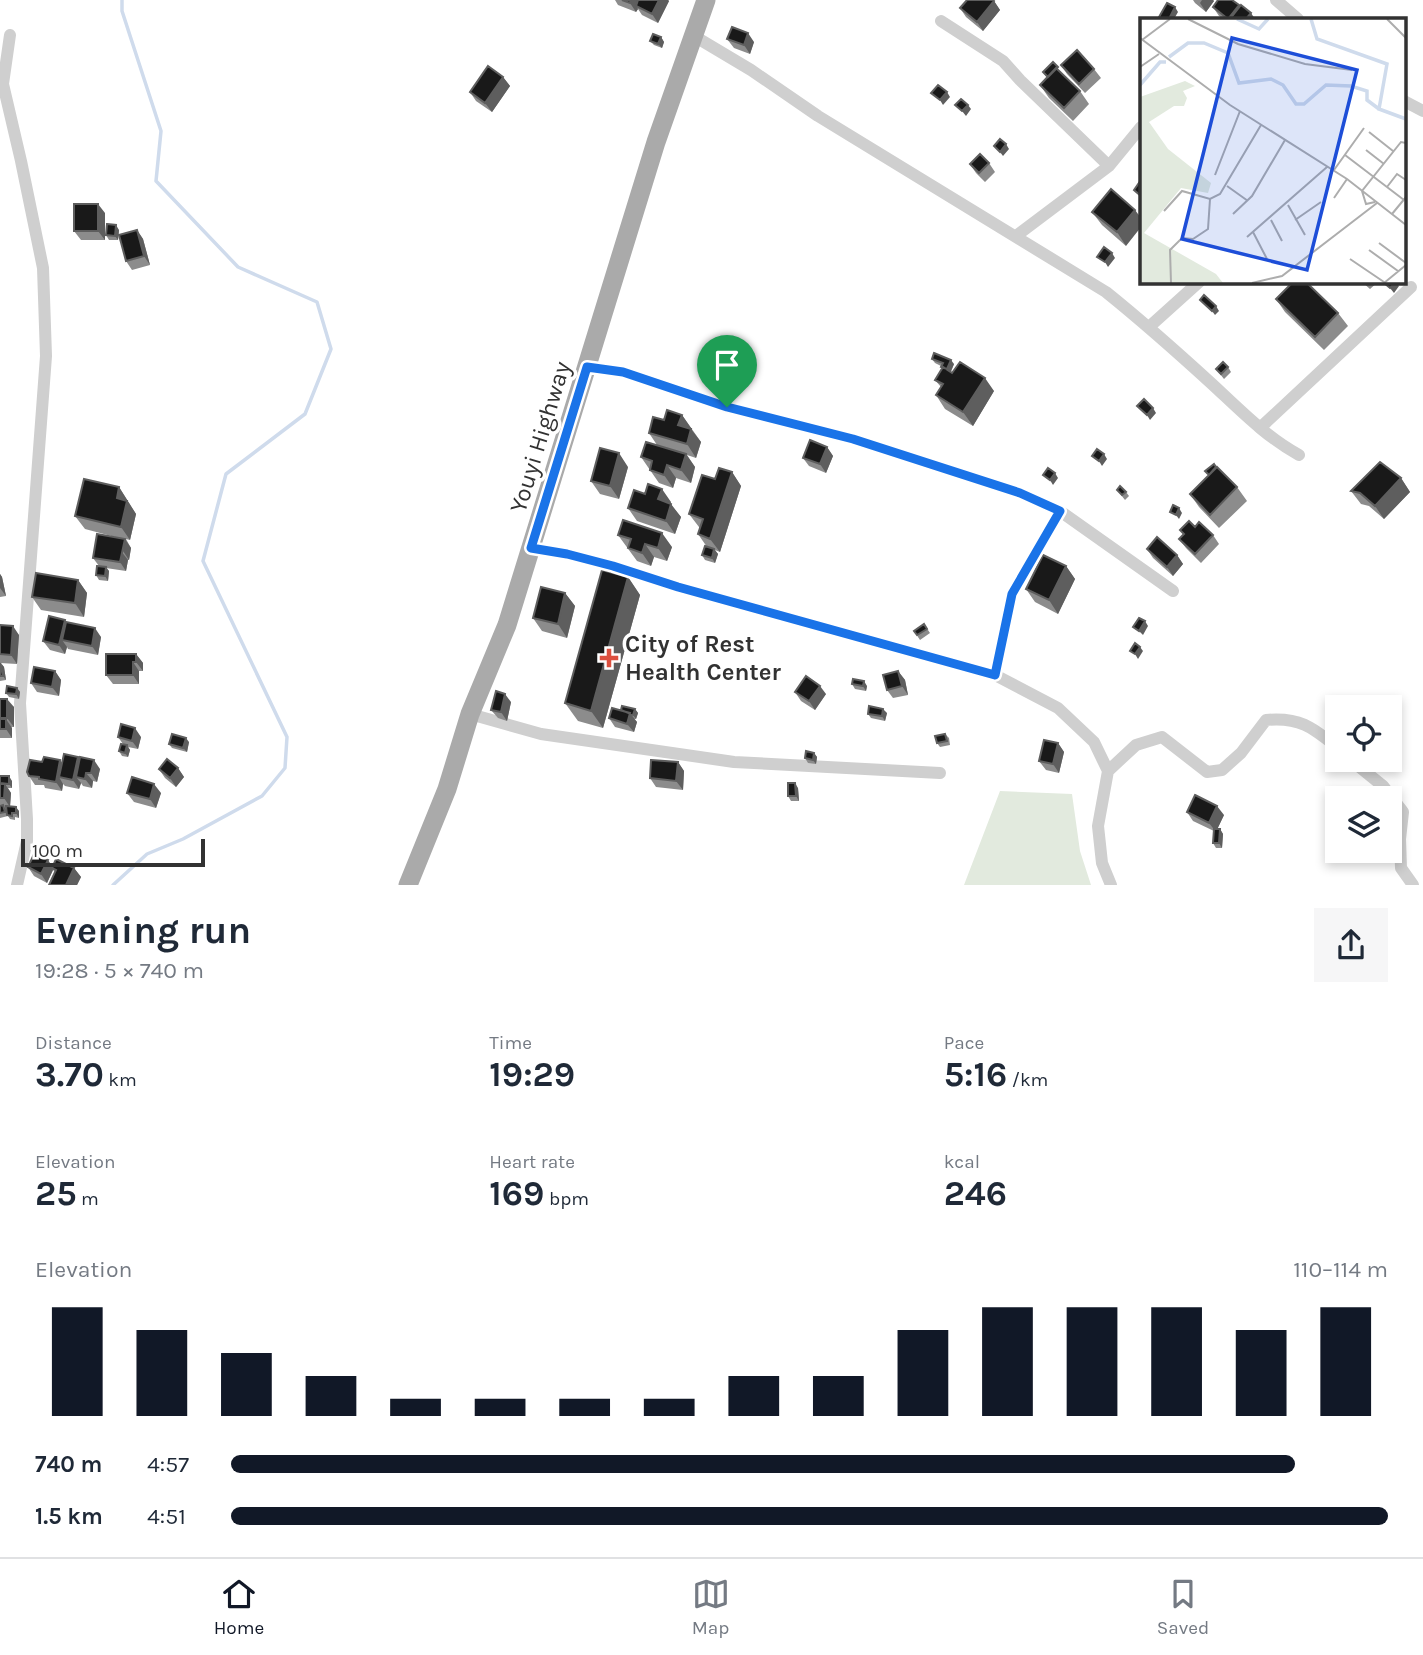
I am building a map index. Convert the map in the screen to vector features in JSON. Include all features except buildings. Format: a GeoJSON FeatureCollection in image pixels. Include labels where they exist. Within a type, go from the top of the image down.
{"type":"FeatureCollection","features":[{"type":"Feature","properties":{"kind":"main road","name":"Youyi Highway"},"geometry":{"type":"LineString","coordinates":[[408,885],[447,789],[470,714],[507,625],[656,142],[706,0]]}},
{"type":"Feature","properties":{"kind":"street"},"geometry":{"type":"LineString","coordinates":[[1276,0],[1297,18]]}},
{"type":"Feature","properties":{"kind":"street"},"geometry":{"type":"LineString","coordinates":[[941,21],[1003,61],[1109,166]]}},
{"type":"Feature","properties":{"kind":"street"},"geometry":{"type":"LineString","coordinates":[[10,35],[3,84],[43,268],[47,356],[20,703],[27,841],[17,885]]}},
{"type":"Feature","properties":{"kind":"street"},"geometry":{"type":"LineString","coordinates":[[694,36],[751,69],[818,116],[1106,292],[1149,327],[1260,428],[1299,455]]}},
{"type":"Feature","properties":{"kind":"street"},"geometry":{"type":"LineString","coordinates":[[1406,102],[1423,111]]}},
{"type":"Feature","properties":{"kind":"street"},"geometry":{"type":"LineString","coordinates":[[1016,236],[1109,166],[1140,128]]}},
{"type":"Feature","properties":{"kind":"street"},"geometry":{"type":"LineString","coordinates":[[1149,327],[1197,284]]}},
{"type":"Feature","properties":{"kind":"street"},"geometry":{"type":"LineString","coordinates":[[1260,428],[1411,287]]}},
{"type":"Feature","properties":{"kind":"street"},"geometry":{"type":"LineString","coordinates":[[587,367],[623,372],[727,407],[853,439],[1020,493],[1060,511],[1173,591]]}},
{"type":"Feature","properties":{"kind":"street"},"geometry":{"type":"LineString","coordinates":[[995,675],[1012,594],[1060,511]]}},
{"type":"Feature","properties":{"kind":"street"},"geometry":{"type":"LineString","coordinates":[[531,548],[613,566],[678,587],[995,675],[1058,708],[1094,742],[1108,771],[1098,826],[1102,863],[1111,885]]}},
{"type":"Feature","properties":{"kind":"street"},"geometry":{"type":"LineString","coordinates":[[470,714],[541,734],[734,762],[940,773]]}},
{"type":"Feature","properties":{"kind":"street"},"geometry":{"type":"LineString","coordinates":[[1108,771],[1136,745],[1162,737],[1207,772],[1222,771],[1241,752],[1266,719],[1285,718],[1314,729],[1325,738]]}},
{"type":"Feature","properties":{"kind":"street"},"geometry":{"type":"LineString","coordinates":[[1366,772],[1383,786],[1403,812],[1399,839],[1401,868],[1413,885]]}},
{"type":"Feature","properties":{"kind":"shaded area"},"geometry":{"type":"Polygon","coordinates":[[[1000,791],[1072,794],[1080,851],[1091,885],[964,885],[1000,791]]]}},
{"type":"Feature","properties":{"kind":"waterway"},"geometry":{"type":"LineString","coordinates":[[113,885],[147,854],[183,839],[262,796],[285,768],[287,737],[203,561],[226,474],[305,414],[331,349],[317,302],[238,267],[156,181],[161,131],[122,11],[122,0]]}},
{"type":"Feature","properties":{"kind":"place","name":"City of Rest Health Center"},"geometry":{"type":"Point","coordinates":[609,658]}},
{"type":"Feature","properties":{"kind":"route"},"geometry":{"type":"LineString","coordinates":[[587,367],[623,372],[727,407],[853,439],[1020,493],[1060,511],[1012,594],[995,675],[678,587],[613,566],[531,548],[587,367]]}}]}
